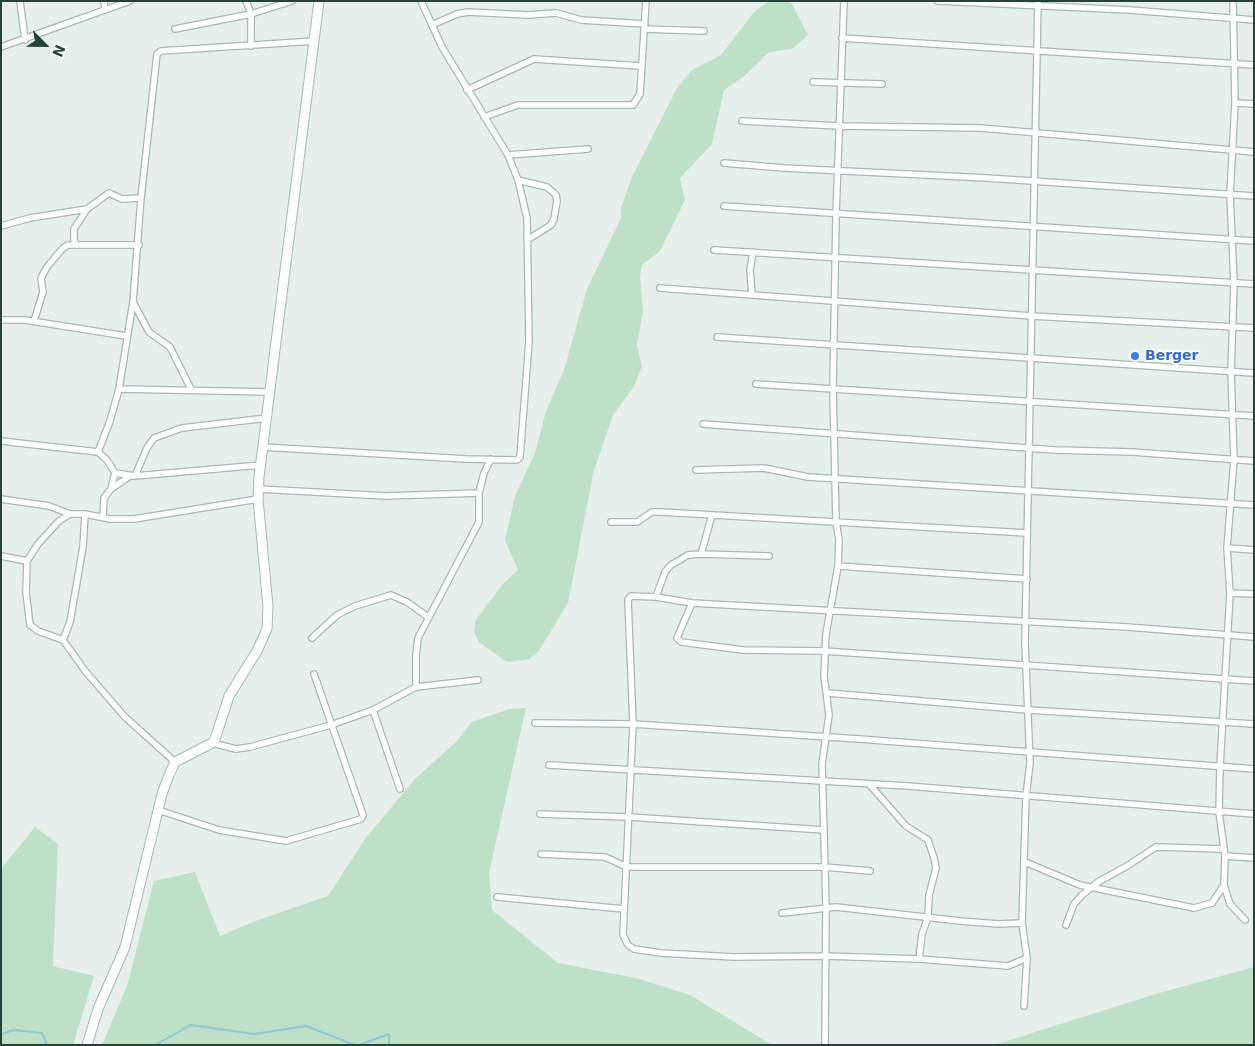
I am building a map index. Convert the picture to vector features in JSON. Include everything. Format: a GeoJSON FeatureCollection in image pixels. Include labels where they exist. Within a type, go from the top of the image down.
{"type":"FeatureCollection","features":[{"type":"Feature","properties":{"kind":"street"},"geometry":{"type":"LineString","coordinates":[[20,1],[25,40]]}},
{"type":"Feature","properties":{"kind":"street"},"geometry":{"type":"LineString","coordinates":[[104,1],[105,9]]}},
{"type":"Feature","properties":{"kind":"street"},"geometry":{"type":"LineString","coordinates":[[1,47],[130,1]]}},
{"type":"Feature","properties":{"kind":"street"},"geometry":{"type":"LineString","coordinates":[[246,1],[250,14],[252,46]]}},
{"type":"Feature","properties":{"kind":"street"},"geometry":{"type":"LineString","coordinates":[[175,30],[250,14],[292,1]]}},
{"type":"Feature","properties":{"kind":"street"},"geometry":{"type":"LineString","coordinates":[[87,1045],[98,1009],[125,946],[166,783],[176,762],[212,743],[221,723],[229,696],[257,652],[267,629],[268,606],[258,499],[319,1]]}},
{"type":"Feature","properties":{"kind":"street"},"geometry":{"type":"LineString","coordinates":[[263,447],[517,460],[520,457],[529,328],[527,218],[518,180],[508,155],[466,90],[421,1]]}},
{"type":"Feature","properties":{"kind":"street"},"geometry":{"type":"LineString","coordinates":[[484,117],[518,105],[629,106],[637,101],[640,94],[646,1]]}},
{"type":"Feature","properties":{"kind":"street"},"geometry":{"type":"LineString","coordinates":[[825,1045],[824,956],[826,907],[822,764],[826,738],[828,693],[824,676],[824,651],[828,610],[838,566],[839,540],[836,522],[833,390],[836,215],[844,1]]}},
{"type":"Feature","properties":{"kind":"street"},"geometry":{"type":"LineString","coordinates":[[938,1],[1038,3],[1254,20]]}},
{"type":"Feature","properties":{"kind":"street"},"geometry":{"type":"LineString","coordinates":[[1234,1],[1235,103],[1230,195],[1234,283],[1230,372],[1234,459],[1227,548],[1230,593],[1222,722],[1220,812],[1224,856],[1224,885],[1230,904],[1245,920]]}},
{"type":"Feature","properties":{"kind":"street"},"geometry":{"type":"LineString","coordinates":[[1024,1006],[1027,958],[1022,923],[1026,796],[1029,779],[1025,667],[1026,579],[1038,3]]}},
{"type":"Feature","properties":{"kind":"street"},"geometry":{"type":"LineString","coordinates":[[432,25],[457,14],[468,12],[528,15],[556,12],[581,20],[704,31]]}},
{"type":"Feature","properties":{"kind":"street"},"geometry":{"type":"LineString","coordinates":[[842,38],[1254,65]]}},
{"type":"Feature","properties":{"kind":"street"},"geometry":{"type":"LineString","coordinates":[[98,452],[110,422],[119,389],[126,336],[133,302],[139,245],[141,198],[159,52],[315,41]]}},
{"type":"Feature","properties":{"kind":"street"},"geometry":{"type":"LineString","coordinates":[[466,90],[534,59],[641,66]]}},
{"type":"Feature","properties":{"kind":"street"},"geometry":{"type":"LineString","coordinates":[[812,82],[882,84]]}},
{"type":"Feature","properties":{"kind":"street"},"geometry":{"type":"LineString","coordinates":[[1235,103],[1254,104]]}},
{"type":"Feature","properties":{"kind":"street"},"geometry":{"type":"LineString","coordinates":[[742,121],[839,126],[981,128],[1254,152]]}},
{"type":"Feature","properties":{"kind":"street"},"geometry":{"type":"LineString","coordinates":[[508,155],[588,149]]}},
{"type":"Feature","properties":{"kind":"street"},"geometry":{"type":"LineString","coordinates":[[724,163],[1254,196]]}},
{"type":"Feature","properties":{"kind":"street"},"geometry":{"type":"LineString","coordinates":[[518,180],[547,187],[556,195],[557,201],[551,225],[527,240]]}},
{"type":"Feature","properties":{"kind":"street"},"geometry":{"type":"LineString","coordinates":[[76,244],[74,229],[87,209],[108,193],[122,199],[141,198]]}},
{"type":"Feature","properties":{"kind":"street"},"geometry":{"type":"LineString","coordinates":[[724,206],[836,215],[1254,241]]}},
{"type":"Feature","properties":{"kind":"street"},"geometry":{"type":"LineString","coordinates":[[1,226],[30,218],[87,209]]}},
{"type":"Feature","properties":{"kind":"street"},"geometry":{"type":"LineString","coordinates":[[34,321],[43,292],[41,278],[47,267],[63,248],[76,244],[139,245]]}},
{"type":"Feature","properties":{"kind":"street"},"geometry":{"type":"LineString","coordinates":[[714,250],[835,256],[984,268],[1032,269],[1254,284]]}},
{"type":"Feature","properties":{"kind":"street"},"geometry":{"type":"LineString","coordinates":[[752,295],[750,270],[753,252]]}},
{"type":"Feature","properties":{"kind":"street"},"geometry":{"type":"LineString","coordinates":[[660,288],[1031,316],[1254,328]]}},
{"type":"Feature","properties":{"kind":"street"},"geometry":{"type":"LineString","coordinates":[[133,302],[149,332],[170,347],[191,389]]}},
{"type":"Feature","properties":{"kind":"street"},"geometry":{"type":"LineString","coordinates":[[1,320],[34,321],[126,336]]}},
{"type":"Feature","properties":{"kind":"street"},"geometry":{"type":"LineString","coordinates":[[717,337],[1254,373]]}},
{"type":"Feature","properties":{"kind":"street"},"geometry":{"type":"LineString","coordinates":[[756,384],[1254,416]]}},
{"type":"Feature","properties":{"kind":"street"},"geometry":{"type":"LineString","coordinates":[[119,389],[270,392]]}},
{"type":"Feature","properties":{"kind":"street"},"geometry":{"type":"LineString","coordinates":[[111,489],[132,476],[154,438],[182,428],[267,418]]}},
{"type":"Feature","properties":{"kind":"street"},"geometry":{"type":"LineString","coordinates":[[703,424],[1254,461]]}},
{"type":"Feature","properties":{"kind":"street"},"geometry":{"type":"LineString","coordinates":[[1,441],[98,452],[107,460],[115,473],[111,489],[102,502],[100,517]]}},
{"type":"Feature","properties":{"kind":"street"},"geometry":{"type":"LineString","coordinates":[[416,687],[417,646],[428,617],[479,522],[479,493],[484,473],[492,459]]}},
{"type":"Feature","properties":{"kind":"street"},"geometry":{"type":"LineString","coordinates":[[115,473],[132,476],[261,465]]}},
{"type":"Feature","properties":{"kind":"street"},"geometry":{"type":"LineString","coordinates":[[696,470],[764,468],[808,477],[1254,505]]}},
{"type":"Feature","properties":{"kind":"street"},"geometry":{"type":"LineString","coordinates":[[259,489],[386,496],[479,493]]}},
{"type":"Feature","properties":{"kind":"street"},"geometry":{"type":"LineString","coordinates":[[1,499],[58,508],[70,514],[134,519],[258,499]]}},
{"type":"Feature","properties":{"kind":"street"},"geometry":{"type":"LineString","coordinates":[[58,508],[59,521]]}},
{"type":"Feature","properties":{"kind":"street"},"geometry":{"type":"LineString","coordinates":[[611,522],[638,522],[652,512],[1027,533]]}},
{"type":"Feature","properties":{"kind":"street"},"geometry":{"type":"LineString","coordinates":[[70,514],[59,521],[38,544],[27,560],[26,592],[30,624],[38,631],[64,640],[86,672],[125,717],[176,762]]}},
{"type":"Feature","properties":{"kind":"street"},"geometry":{"type":"LineString","coordinates":[[64,640],[70,622],[83,547],[85,514]]}},
{"type":"Feature","properties":{"kind":"street"},"geometry":{"type":"LineString","coordinates":[[701,554],[712,515]]}},
{"type":"Feature","properties":{"kind":"street"},"geometry":{"type":"LineString","coordinates":[[84,527],[100,517]]}},
{"type":"Feature","properties":{"kind":"street"},"geometry":{"type":"LineString","coordinates":[[1227,548],[1254,550]]}},
{"type":"Feature","properties":{"kind":"street"},"geometry":{"type":"LineString","coordinates":[[656,597],[666,572],[671,565],[688,556],[701,554],[769,556]]}},
{"type":"Feature","properties":{"kind":"street"},"geometry":{"type":"LineString","coordinates":[[1,556],[27,560]]}},
{"type":"Feature","properties":{"kind":"street"},"geometry":{"type":"LineString","coordinates":[[838,566],[1026,579]]}},
{"type":"Feature","properties":{"kind":"street"},"geometry":{"type":"LineString","coordinates":[[1230,593],[1254,594]]}},
{"type":"Feature","properties":{"kind":"street"},"geometry":{"type":"LineString","coordinates":[[312,638],[337,615],[355,606],[391,595],[407,602],[428,617]]}},
{"type":"Feature","properties":{"kind":"street"},"geometry":{"type":"LineString","coordinates":[[1027,958],[1008,966],[919,959],[824,956],[734,957],[643,951],[628,945],[623,935],[633,724],[628,600],[631,596],[635,595],[692,603],[1254,637]]}},
{"type":"Feature","properties":{"kind":"street"},"geometry":{"type":"LineString","coordinates":[[692,603],[677,638],[680,642],[743,650],[824,651],[1025,667],[1254,681]]}},
{"type":"Feature","properties":{"kind":"street"},"geometry":{"type":"LineString","coordinates":[[158,810],[219,830],[286,841],[358,821],[363,815],[314,674]]}},
{"type":"Feature","properties":{"kind":"street"},"geometry":{"type":"LineString","coordinates":[[212,743],[236,749],[331,726],[373,710],[416,687],[478,680]]}},
{"type":"Feature","properties":{"kind":"street"},"geometry":{"type":"LineString","coordinates":[[828,693],[1028,710],[1254,724]]}},
{"type":"Feature","properties":{"kind":"street"},"geometry":{"type":"LineString","coordinates":[[373,710],[400,789]]}},
{"type":"Feature","properties":{"kind":"street"},"geometry":{"type":"LineString","coordinates":[[535,723],[633,724],[1254,769]]}},
{"type":"Feature","properties":{"kind":"street"},"geometry":{"type":"LineString","coordinates":[[549,765],[823,783],[869,784],[1254,814]]}},
{"type":"Feature","properties":{"kind":"street"},"geometry":{"type":"LineString","coordinates":[[869,784],[906,826],[928,840],[936,868],[929,895],[928,917],[922,934],[919,959]]}},
{"type":"Feature","properties":{"kind":"street"},"geometry":{"type":"LineString","coordinates":[[540,814],[629,817],[824,830]]}},
{"type":"Feature","properties":{"kind":"street"},"geometry":{"type":"LineString","coordinates":[[1066,925],[1074,904],[1082,895],[1098,882],[1156,847],[1223,849]]}},
{"type":"Feature","properties":{"kind":"street"},"geometry":{"type":"LineString","coordinates":[[541,854],[605,857],[627,867],[824,867],[870,871]]}},
{"type":"Feature","properties":{"kind":"street"},"geometry":{"type":"LineString","coordinates":[[1224,856],[1254,858]]}},
{"type":"Feature","properties":{"kind":"street"},"geometry":{"type":"LineString","coordinates":[[1025,862],[1092,888],[1194,908],[1212,903],[1224,885]]}},
{"type":"Feature","properties":{"kind":"street"},"geometry":{"type":"LineString","coordinates":[[497,897],[624,910]]}},
{"type":"Feature","properties":{"kind":"street"},"geometry":{"type":"LineString","coordinates":[[782,913],[816,910],[826,907],[999,924],[1022,923]]}},
{"type":"Feature","properties":{"kind":"green space"},"geometry":{"type":"Polygon","coordinates":[[[769,1],[789,1],[808,35],[792,49],[769,52],[742,78],[724,90],[712,144],[680,178],[685,200],[660,251],[642,265],[640,277],[643,311],[637,345],[642,367],[633,388],[613,415],[594,470],[568,603],[538,652],[529,659],[507,662],[479,642],[474,632],[475,621],[502,585],[518,570],[505,540],[515,496],[535,453],[546,411],[564,370],[587,289],[621,218],[621,208],[632,177],[677,88],[692,70],[721,55],[754,12],[769,1]]]}},
{"type":"Feature","properties":{"kind":"green space"},"geometry":{"type":"Polygon","coordinates":[[[526,708],[489,873],[492,910],[558,963],[636,978],[690,995],[772,1045],[102,1045],[127,986],[154,881],[195,872],[220,936],[258,920],[328,896],[365,839],[415,779],[457,741],[472,722],[509,709],[526,708]]]}},
{"type":"Feature","properties":{"kind":"green space"},"geometry":{"type":"Polygon","coordinates":[[[35,827],[58,844],[53,966],[94,976],[73,1045],[1,1045],[1,869],[35,827]]]}},
{"type":"Feature","properties":{"kind":"green space"},"geometry":{"type":"Polygon","coordinates":[[[1254,967],[1254,1045],[994,1045],[1159,993],[1254,967]]]}},
{"type":"Feature","properties":{"kind":"waterway"},"geometry":{"type":"LineString","coordinates":[[155,1045],[191,1025],[254,1034],[306,1026],[355,1045]]}},
{"type":"Feature","properties":{"kind":"waterway"},"geometry":{"type":"LineString","coordinates":[[1,1034],[14,1030],[42,1033],[47,1045]]}},
{"type":"Feature","properties":{"kind":"waterway"},"geometry":{"type":"LineString","coordinates":[[359,1045],[389,1034],[389,1045]]}},
{"type":"Feature","properties":{"kind":"place","name":"Berger"},"geometry":{"type":"Point","coordinates":[1135,356]}}]}
